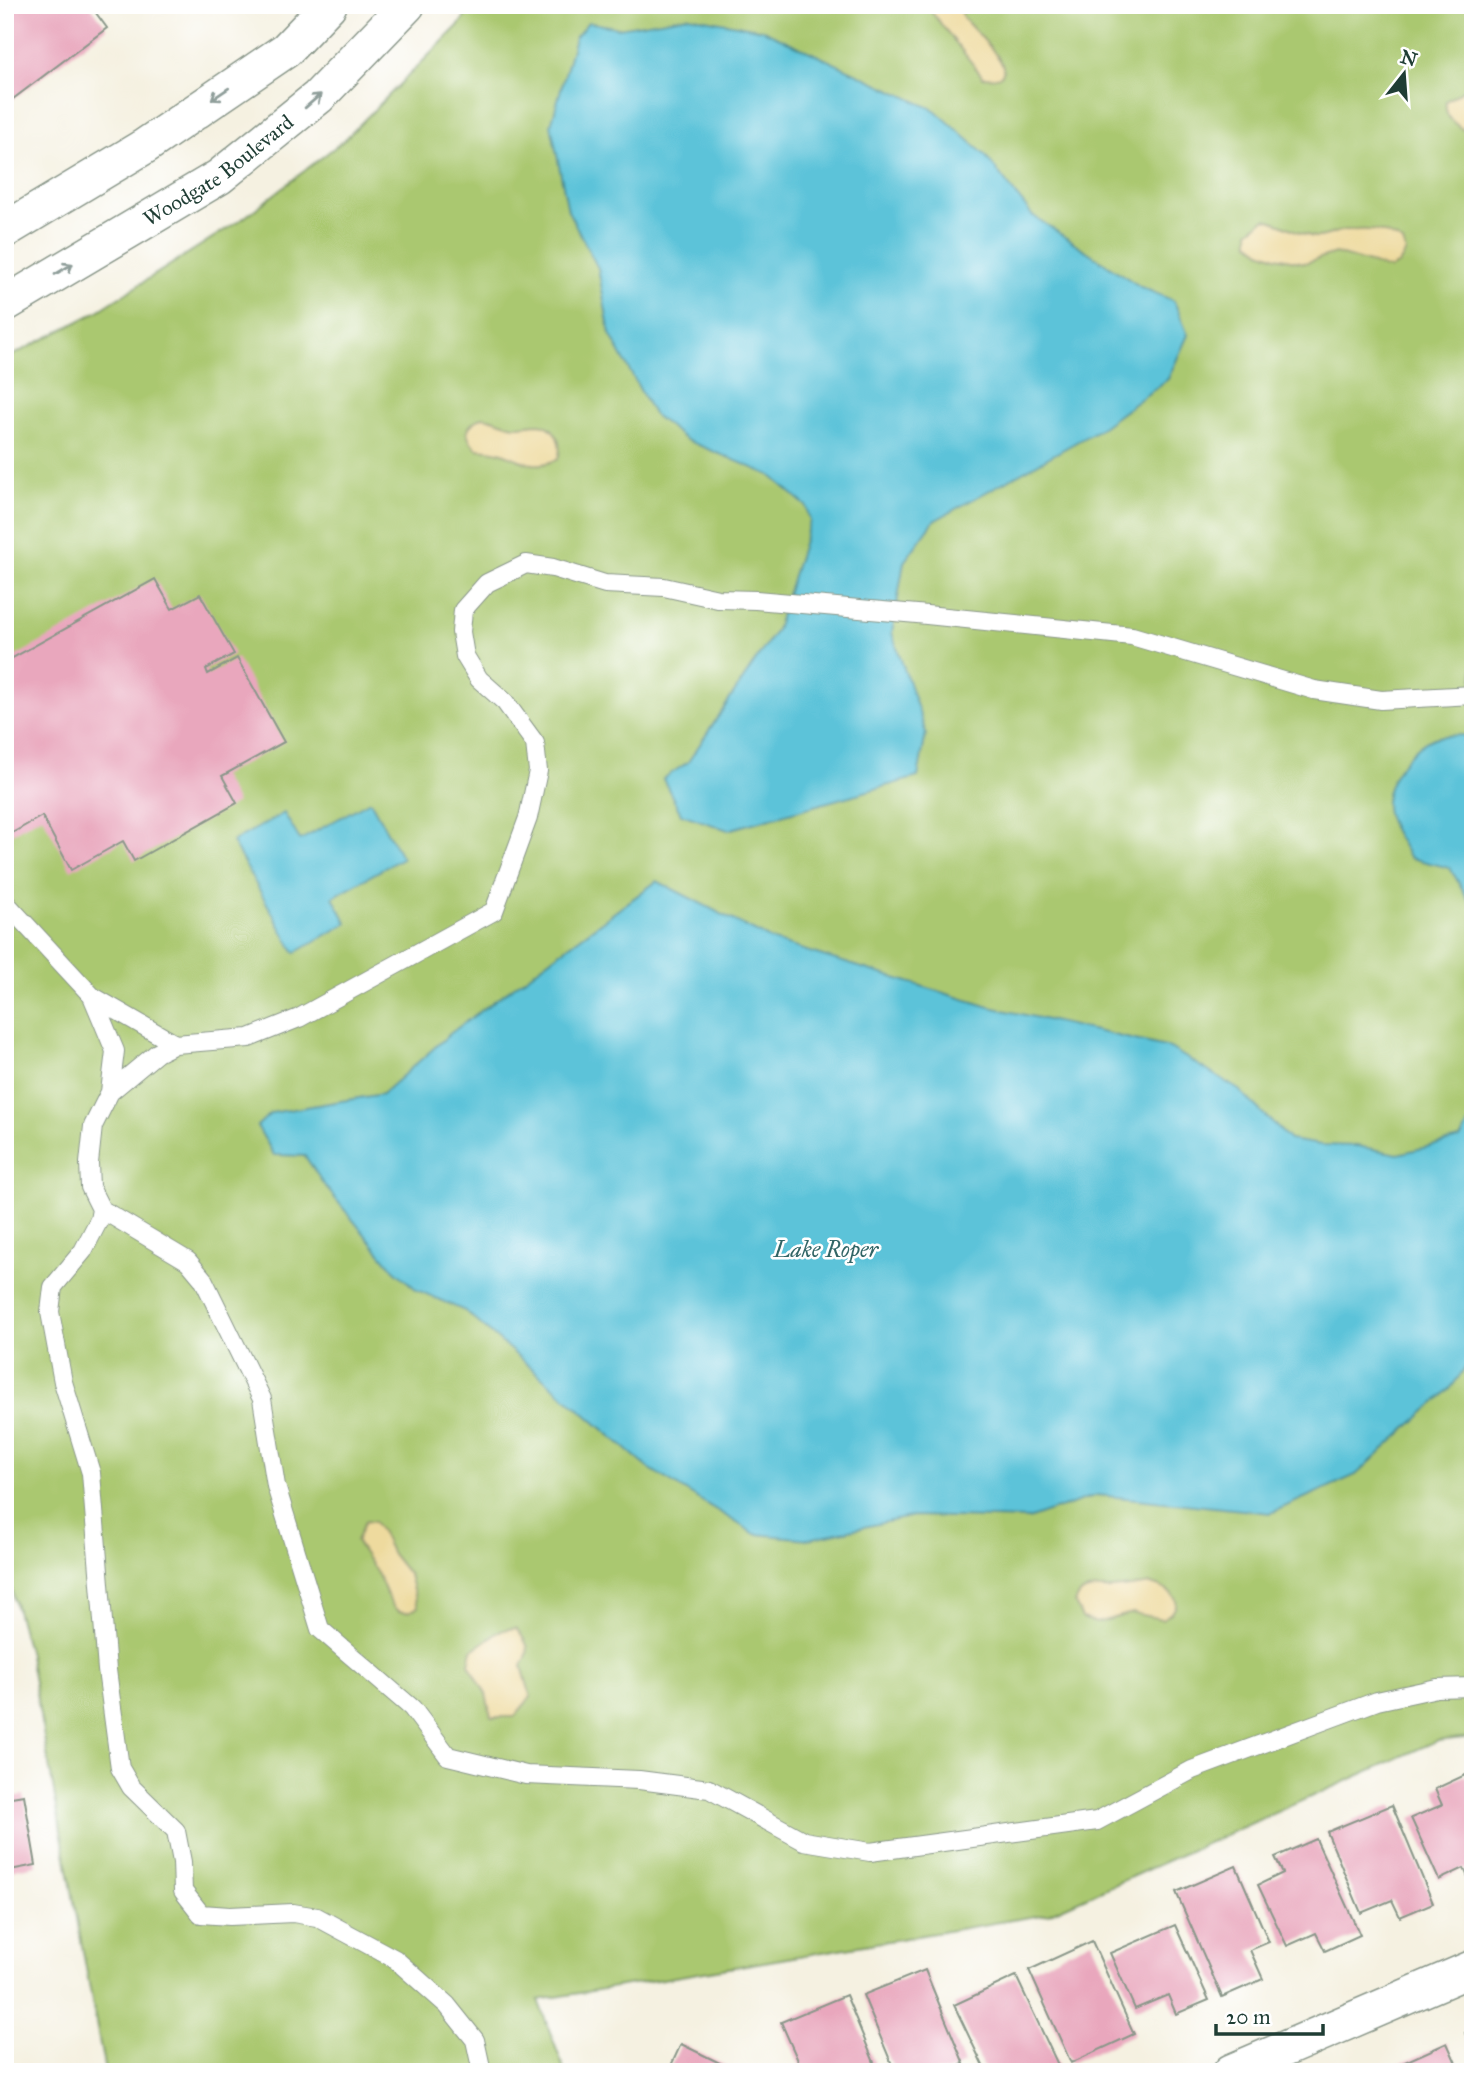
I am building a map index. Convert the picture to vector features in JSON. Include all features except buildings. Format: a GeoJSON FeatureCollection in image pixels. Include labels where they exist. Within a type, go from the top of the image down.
{"type":"FeatureCollection","features":[{"type":"Feature","properties":{"kind":"street"},"geometry":{"type":"LineString","coordinates":[[5,230],[145,146],[286,50],[329,5]]}},
{"type":"Feature","properties":{"kind":"street","name":"Woodgate Boulevard"},"geometry":{"type":"LineString","coordinates":[[5,304],[219,177],[318,97],[407,5]]}},
{"type":"Feature","properties":{"kind":"street"},"geometry":{"type":"LineString","coordinates":[[1231,2072],[1473,1968]]}},
{"type":"Feature","properties":{"kind":"lane"},"geometry":{"type":"LineString","coordinates":[[110,1093],[157,1053],[175,1044],[248,1038],[299,1018],[494,911],[528,818],[538,771],[535,743],[505,702],[479,679],[465,656],[461,632],[463,610],[487,583],[526,564],[553,568],[605,584],[664,587],[718,599],[917,614],[1132,636],[1314,690],[1381,700],[1473,695]]}},
{"type":"Feature","properties":{"kind":"lane"},"geometry":{"type":"LineString","coordinates":[[5,902],[92,996],[175,1044]]}},
{"type":"Feature","properties":{"kind":"lane"},"geometry":{"type":"LineString","coordinates":[[92,996],[115,1051],[110,1093],[93,1126],[89,1163],[90,1187],[101,1209],[188,1261],[203,1279],[262,1399],[276,1486],[320,1629],[412,1708],[448,1756],[526,1775],[639,1780],[709,1789],[804,1841],[870,1852],[1097,1821],[1192,1770],[1377,1701],[1437,1688],[1473,1687]]}},
{"type":"Feature","properties":{"kind":"lane"},"geometry":{"type":"LineString","coordinates":[[101,1209],[99,1220],[83,1251],[53,1287],[50,1312],[63,1382],[92,1473],[107,1670],[120,1768],[131,1787],[176,1831],[183,1891],[201,1914],[230,1916],[293,1913],[317,1917],[394,1959],[447,2005],[475,2040],[482,2072]]}},
{"type":"Feature","properties":{"kind":"green space"},"geometry":{"type":"Polygon","coordinates":[[[473,5],[1473,5],[1473,1737],[1436,1741],[1048,1914],[538,2000],[565,2072],[105,2072],[29,1655],[5,1565],[5,359],[95,313],[245,217],[344,140],[459,25],[473,5]]]}},
{"type":"Feature","properties":{"kind":"sand"},"geometry":{"type":"Polygon","coordinates":[[[926,5],[961,5],[963,17],[1001,63],[1003,71],[998,77],[983,77],[926,5]]]}},
{"type":"Feature","properties":{"kind":"sand"},"geometry":{"type":"Polygon","coordinates":[[[1473,89],[1473,128],[1462,129],[1449,117],[1446,101],[1463,90],[1473,89]]]}},
{"type":"Feature","properties":{"kind":"sand"},"geometry":{"type":"Polygon","coordinates":[[[1265,219],[1315,237],[1345,230],[1381,232],[1403,242],[1406,252],[1399,264],[1390,269],[1335,253],[1305,263],[1276,257],[1249,242],[1249,231],[1265,219]]]}},
{"type":"Feature","properties":{"kind":"sand"},"geometry":{"type":"Polygon","coordinates":[[[482,417],[514,426],[545,425],[557,436],[560,447],[558,459],[537,464],[498,452],[477,449],[469,439],[467,431],[482,417]]]}},
{"type":"Feature","properties":{"kind":"sand"},"geometry":{"type":"Polygon","coordinates":[[[365,1521],[374,1522],[392,1554],[409,1575],[418,1607],[402,1612],[392,1604],[378,1575],[356,1541],[365,1521]]]}},
{"type":"Feature","properties":{"kind":"sand"},"geometry":{"type":"Polygon","coordinates":[[[1151,1584],[1166,1590],[1175,1598],[1175,1608],[1162,1619],[1133,1613],[1096,1623],[1082,1618],[1075,1604],[1085,1591],[1151,1584]]]}},
{"type":"Feature","properties":{"kind":"sand"},"geometry":{"type":"Polygon","coordinates":[[[516,1628],[528,1650],[522,1666],[531,1697],[514,1717],[491,1717],[486,1694],[469,1664],[472,1650],[498,1633],[516,1628]]]}},
{"type":"Feature","properties":{"kind":"water"},"geometry":{"type":"Polygon","coordinates":[[[689,16],[763,30],[935,110],[984,154],[1032,215],[1141,287],[1174,301],[1188,335],[1168,379],[1098,430],[934,521],[904,562],[892,633],[926,733],[918,777],[728,830],[681,814],[663,779],[688,762],[776,630],[810,521],[806,506],[770,475],[686,440],[653,414],[610,334],[598,268],[568,211],[551,125],[575,38],[588,22],[619,28],[689,16]]]}},
{"type":"Feature","properties":{"kind":"water"},"geometry":{"type":"Polygon","coordinates":[[[1473,735],[1473,907],[1450,868],[1410,858],[1391,824],[1386,802],[1396,773],[1417,748],[1438,737],[1473,735]]]}},
{"type":"Feature","properties":{"kind":"water"},"geometry":{"type":"Polygon","coordinates":[[[370,801],[402,858],[333,897],[347,923],[295,953],[232,842],[284,813],[300,840],[370,801]]]}},
{"type":"Feature","properties":{"kind":"water","name":"Lake Roper"},"geometry":{"type":"Polygon","coordinates":[[[657,881],[774,941],[990,1007],[1170,1048],[1239,1090],[1290,1140],[1321,1145],[1357,1146],[1398,1154],[1460,1139],[1473,1117],[1473,1357],[1450,1389],[1356,1475],[1271,1513],[1097,1495],[1028,1519],[914,1516],[809,1539],[755,1534],[647,1467],[465,1311],[417,1290],[394,1270],[324,1185],[305,1156],[274,1155],[257,1126],[271,1113],[382,1094],[452,1032],[657,881]]]}}]}
